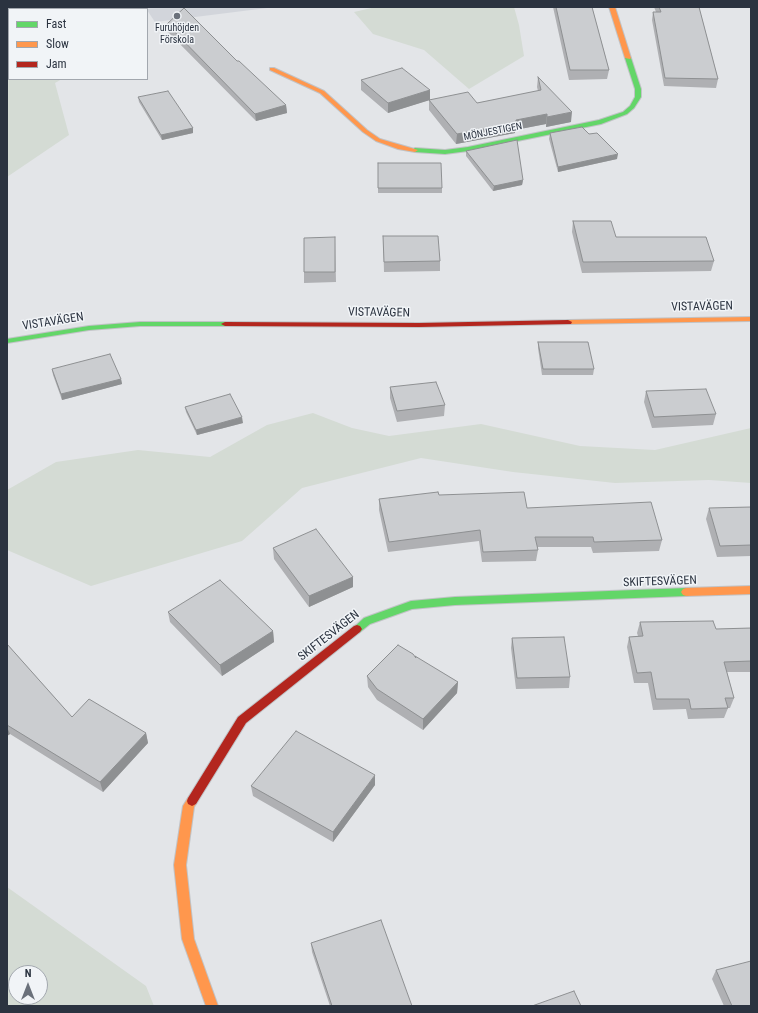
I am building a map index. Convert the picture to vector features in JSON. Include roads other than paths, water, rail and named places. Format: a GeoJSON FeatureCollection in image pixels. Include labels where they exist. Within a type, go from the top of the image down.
{"type":"FeatureCollection","features":[{"type":"Feature","properties":{"kind":"street","name":"MÖNJESTIGEN"},"geometry":{"type":"LineString","coordinates":[[272,69],[322,92],[365,132],[378,140],[398,147],[423,152],[445,152],[468,149],[601,122],[625,113],[638,97],[638,89],[612,7]]}},
{"type":"Feature","properties":{"kind":"street","name":"VISTAVÄGEN"},"geometry":{"type":"LineString","coordinates":[[7,341],[89,328],[140,324],[419,325],[751,319]]}},
{"type":"Feature","properties":{"kind":"street","name":"SKIFTESVÄGEN"},"geometry":{"type":"LineString","coordinates":[[212,1006],[188,939],[180,865],[189,806],[242,720],[367,621],[412,605],[455,601],[751,590]]}},
{"type":"Feature","properties":{"kind":"place","name":"Furuhöjden Förskola"},"geometry":{"type":"Point","coordinates":[177,16]}}]}
